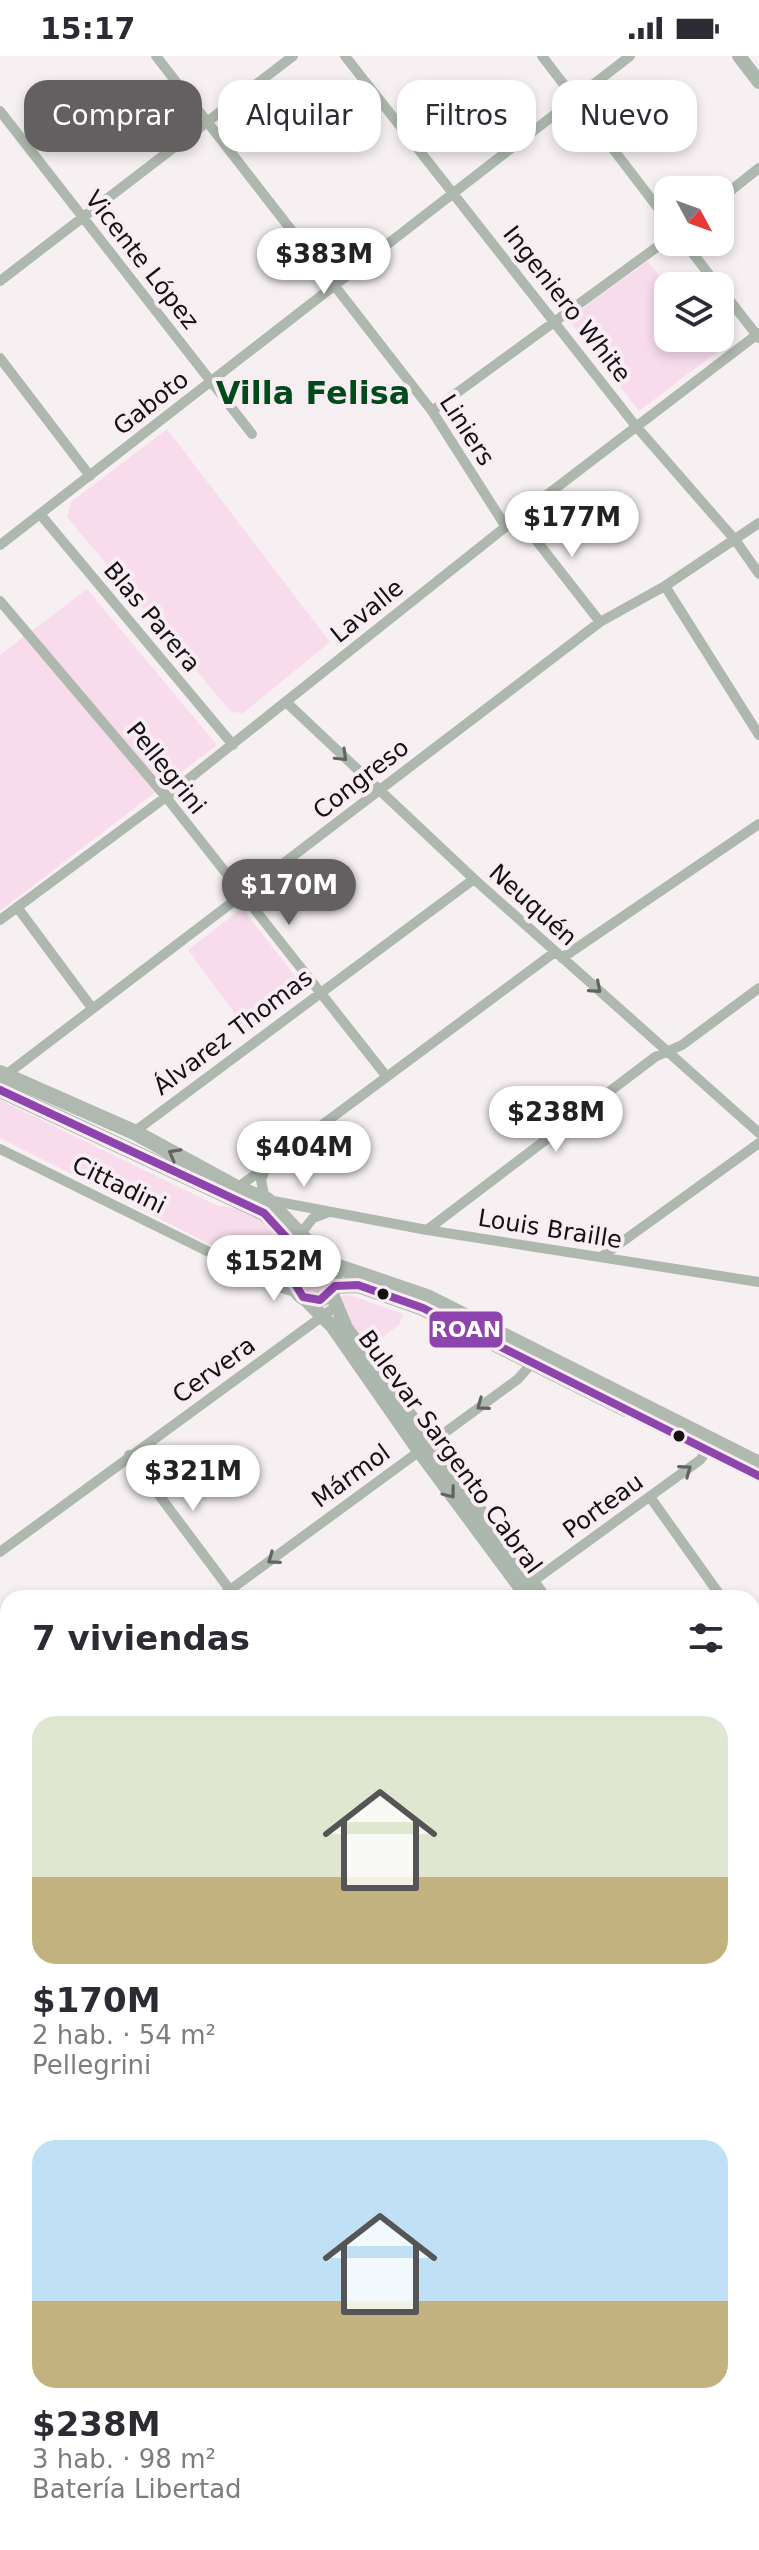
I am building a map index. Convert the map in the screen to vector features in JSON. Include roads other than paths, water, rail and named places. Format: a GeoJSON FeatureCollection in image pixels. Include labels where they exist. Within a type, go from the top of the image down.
{"type":"FeatureCollection","features":[{"type":"Feature","properties":{"kind":"main road"},"geometry":{"type":"LineString","coordinates":[[739,56],[759,82]]}},
{"type":"Feature","properties":{"kind":"main road"},"geometry":{"type":"LineString","coordinates":[[1,1080],[134,1132],[237,1188],[266,1200],[302,1232],[336,1273],[331,1300]]}},
{"type":"Feature","properties":{"kind":"main road"},"geometry":{"type":"LineString","coordinates":[[1,1080],[264,1213],[290,1238],[297,1256],[292,1279],[301,1295],[331,1300],[358,1285],[423,1308],[536,1358]]}},
{"type":"Feature","properties":{"kind":"main road"},"geometry":{"type":"LineString","coordinates":[[294,1270],[308,1259],[328,1263],[427,1297],[536,1358],[712,1446],[759,1464]]}},
{"type":"Feature","properties":{"kind":"main road","name":"Bulevar Sargento Cabral"},"geometry":{"type":"LineString","coordinates":[[331,1300],[424,1447],[522,1590]]}},
{"type":"Feature","properties":{"kind":"main road"},"geometry":{"type":"LineString","coordinates":[[712,1446],[759,1476]]}},
{"type":"Feature","properties":{"kind":"street","name":"Liniers"},"geometry":{"type":"LineString","coordinates":[[156,56],[432,411],[506,527]]}},
{"type":"Feature","properties":{"kind":"street"},"geometry":{"type":"LineString","coordinates":[[0,281],[293,56]]}},
{"type":"Feature","properties":{"kind":"street","name":"Ingeniero White"},"geometry":{"type":"LineString","coordinates":[[345,56],[455,192],[635,425],[736,541],[759,574]]}},
{"type":"Feature","properties":{"kind":"street"},"geometry":{"type":"LineString","coordinates":[[542,56],[559,80]]}},
{"type":"Feature","properties":{"kind":"street","name":"Gaboto"},"geometry":{"type":"LineString","coordinates":[[599,80],[630,56]]}},
{"type":"Feature","properties":{"kind":"street","name":"Vicente López"},"geometry":{"type":"LineString","coordinates":[[0,111],[252,434]]}},
{"type":"Feature","properties":{"kind":"street","name":"Gaboto"},"geometry":{"type":"LineString","coordinates":[[0,545],[552,117]]}},
{"type":"Feature","properties":{"kind":"street"},"geometry":{"type":"LineString","coordinates":[[614,152],[654,203]]}},
{"type":"Feature","properties":{"kind":"street"},"geometry":{"type":"LineString","coordinates":[[734,188],[759,168]]}},
{"type":"Feature","properties":{"kind":"street"},"geometry":{"type":"LineString","coordinates":[[432,411],[654,249]]}},
{"type":"Feature","properties":{"kind":"street"},"geometry":{"type":"LineString","coordinates":[[695,256],[707,272]]}},
{"type":"Feature","properties":{"kind":"street"},"geometry":{"type":"LineString","coordinates":[[734,305],[758,335]]}},
{"type":"Feature","properties":{"kind":"street","name":"Lavalle"},"geometry":{"type":"LineString","coordinates":[[0,920],[166,797],[635,425],[758,335]]}},
{"type":"Feature","properties":{"kind":"street"},"geometry":{"type":"LineString","coordinates":[[0,358],[90,476]]}},
{"type":"Feature","properties":{"kind":"street","name":"Blas Parera"},"geometry":{"type":"LineString","coordinates":[[40,514],[233,745]]}},
{"type":"Feature","properties":{"kind":"street"},"geometry":{"type":"LineString","coordinates":[[518,517],[600,622]]}},
{"type":"Feature","properties":{"kind":"street","name":"Congreso"},"geometry":{"type":"LineString","coordinates":[[1,1080],[600,622],[665,586],[759,523]]}},
{"type":"Feature","properties":{"kind":"street"},"geometry":{"type":"LineString","coordinates":[[665,586],[759,735]]}},
{"type":"Feature","properties":{"kind":"street","name":"Pellegrini"},"geometry":{"type":"LineString","coordinates":[[0,601],[166,797],[387,1077]]}},
{"type":"Feature","properties":{"kind":"street","name":"Neuquén"},"geometry":{"type":"LineString","coordinates":[[286,702],[474,879],[759,1133]]}},
{"type":"Feature","properties":{"kind":"street"},"geometry":{"type":"LineString","coordinates":[[237,1188],[559,955],[759,824]]}},
{"type":"Feature","properties":{"kind":"street","name":"Álvarez Thomas"},"geometry":{"type":"LineString","coordinates":[[134,1132],[318,992],[474,879]]}},
{"type":"Feature","properties":{"kind":"street"},"geometry":{"type":"LineString","coordinates":[[17,907],[92,1008]]}},
{"type":"Feature","properties":{"kind":"street"},"geometry":{"type":"LineString","coordinates":[[427,1230],[655,1057],[670,1051],[759,988]]}},
{"type":"Feature","properties":{"kind":"street"},"geometry":{"type":"LineString","coordinates":[[601,1257],[759,1143]]}},
{"type":"Feature","properties":{"kind":"street","name":"Cittadini"},"geometry":{"type":"LineString","coordinates":[[0,1149],[301,1295]]}},
{"type":"Feature","properties":{"kind":"street"},"geometry":{"type":"LineString","coordinates":[[266,1167],[261,1180],[266,1200]]}},
{"type":"Feature","properties":{"kind":"street","name":"Louis Braille"},"geometry":{"type":"LineString","coordinates":[[266,1200],[427,1230],[759,1282]]}},
{"type":"Feature","properties":{"kind":"street"},"geometry":{"type":"LineString","coordinates":[[302,1232],[313,1218],[335,1211]]}},
{"type":"Feature","properties":{"kind":"street"},"geometry":{"type":"LineString","coordinates":[[264,1278],[294,1270]]}},
{"type":"Feature","properties":{"kind":"street","name":"Cervera"},"geometry":{"type":"LineString","coordinates":[[0,1552],[331,1300]]}},
{"type":"Feature","properties":{"kind":"street","name":"Mármol"},"geometry":{"type":"LineString","coordinates":[[238,1590],[536,1358]]}},
{"type":"Feature","properties":{"kind":"street","name":"Porteau"},"geometry":{"type":"LineString","coordinates":[[526,1590],[650,1497],[712,1446]]}},
{"type":"Feature","properties":{"kind":"street"},"geometry":{"type":"LineString","coordinates":[[129,1455],[230,1590]]}},
{"type":"Feature","properties":{"kind":"street"},"geometry":{"type":"LineString","coordinates":[[650,1497],[716,1590]]}},
{"type":"Feature","properties":{"kind":"district","name":"Villa Felisa"},"geometry":{"type":"Point","coordinates":[313,393]}}]}
